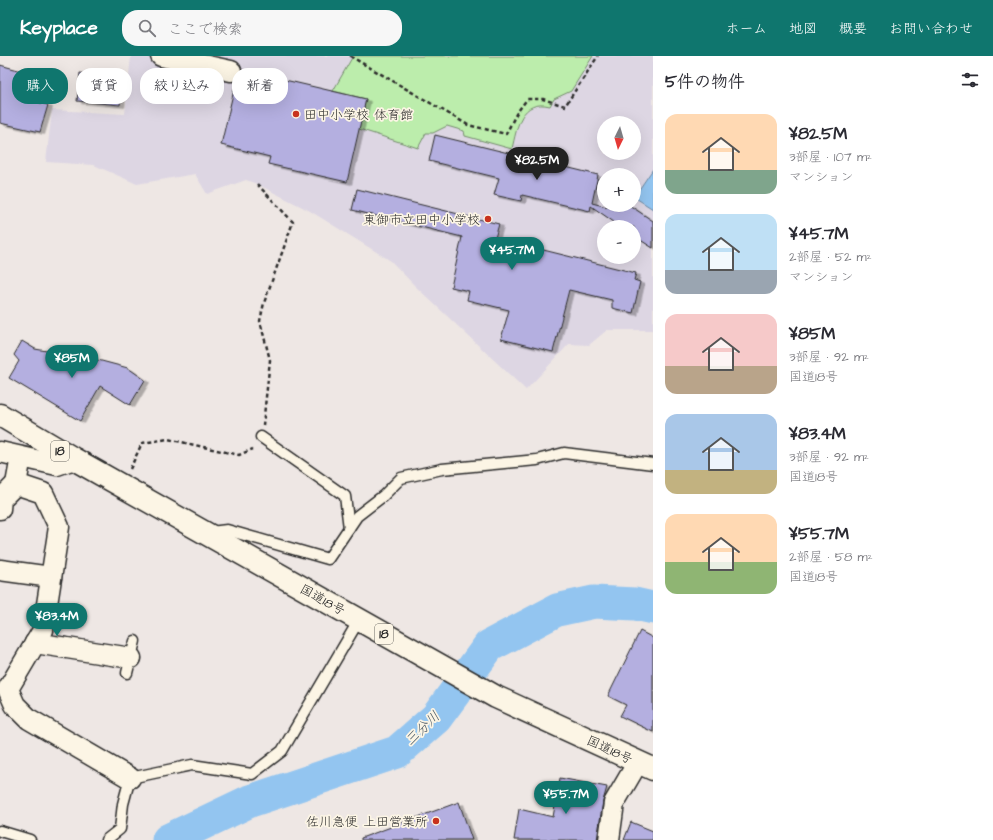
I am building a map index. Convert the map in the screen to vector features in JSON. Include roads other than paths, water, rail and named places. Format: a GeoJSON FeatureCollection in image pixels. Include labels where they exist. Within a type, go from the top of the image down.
{"type":"FeatureCollection","features":[{"type":"Feature","properties":{"kind":"highway","name":"国道18号"},"geometry":{"type":"LineString","coordinates":[[0,415],[202,532],[496,697],[645,766]]}},
{"type":"Feature","properties":{"kind":"street"},"geometry":{"type":"LineString","coordinates":[[161,56],[231,71]]}},
{"type":"Feature","properties":{"kind":"street"},"geometry":{"type":"LineString","coordinates":[[0,452],[57,465],[74,459]]}},
{"type":"Feature","properties":{"kind":"street"},"geometry":{"type":"LineString","coordinates":[[0,509],[1,499],[16,484],[21,457]]}},
{"type":"Feature","properties":{"kind":"street"},"geometry":{"type":"LineString","coordinates":[[16,484],[43,493],[59,527],[43,630],[8,689],[15,705],[29,718],[130,778]]}},
{"type":"Feature","properties":{"kind":"street"},"geometry":{"type":"LineString","coordinates":[[0,570],[51,577]]}},
{"type":"Feature","properties":{"kind":"street"},"geometry":{"type":"LineString","coordinates":[[35,643],[131,657]]}},
{"type":"Feature","properties":{"kind":"street"},"geometry":{"type":"LineString","coordinates":[[609,840],[614,803],[645,766]]}},
{"type":"Feature","properties":{"kind":"lane"},"geometry":{"type":"LineString","coordinates":[[262,437],[345,496],[349,528]]}},
{"type":"Feature","properties":{"kind":"lane"},"geometry":{"type":"LineString","coordinates":[[202,532],[227,530],[328,558],[357,516],[383,496],[401,478],[442,469],[537,460],[564,453],[653,464]]}},
{"type":"Feature","properties":{"kind":"lane"},"geometry":{"type":"LineString","coordinates":[[106,840],[120,829],[123,804],[130,778],[192,765],[252,774],[282,751],[360,620]]}},
{"type":"Feature","properties":{"kind":"lane"},"geometry":{"type":"LineString","coordinates":[[0,831],[30,840]]}},
{"type":"Feature","properties":{"kind":"water"},"geometry":{"type":"Polygon","coordinates":[[[653,169],[653,209],[641,201],[641,187],[653,169]]]}},
{"type":"Feature","properties":{"kind":"waterway","name":"三分川"},"geometry":{"type":"LineString","coordinates":[[168,840],[250,801],[397,752],[436,718],[489,646],[557,610],[594,602],[635,604],[653,608]]}},
{"type":"Feature","properties":{"kind":"place","name":"田中小学校 体育館"},"geometry":{"type":"Point","coordinates":[296,114]}},
{"type":"Feature","properties":{"kind":"place","name":"東御市立田中小学校"},"geometry":{"type":"Point","coordinates":[488,219]}},
{"type":"Feature","properties":{"kind":"place","name":"佐川急便 上田営業所"},"geometry":{"type":"Point","coordinates":[436,821]}}]}
